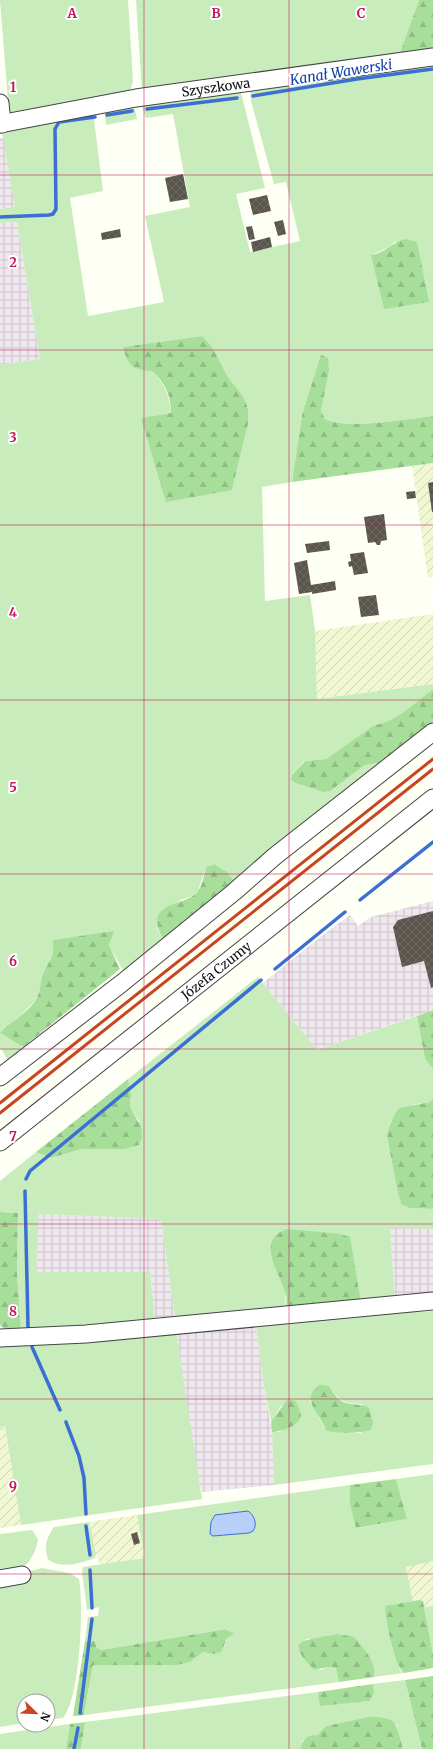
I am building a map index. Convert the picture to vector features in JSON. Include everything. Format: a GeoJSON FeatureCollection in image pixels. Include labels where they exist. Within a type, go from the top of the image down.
{"type":"FeatureCollection","features":[{"type":"Feature","properties":{"kind":"street","name":"Szyszkowa"},"geometry":{"type":"LineString","coordinates":[[1,124],[136,98],[433,57]]}},
{"type":"Feature","properties":{"kind":"street"},"geometry":{"type":"LineString","coordinates":[[0,103],[1,124]]}},
{"type":"Feature","properties":{"kind":"street"},"geometry":{"type":"LineString","coordinates":[[0,1077],[122,983],[234,892],[275,856],[433,732]]}},
{"type":"Feature","properties":{"kind":"street","name":"Józefa Czumy"},"geometry":{"type":"LineString","coordinates":[[0,1142],[433,798]]}},
{"type":"Feature","properties":{"kind":"street"},"geometry":{"type":"LineString","coordinates":[[0,1338],[86,1334],[433,1301]]}},
{"type":"Feature","properties":{"kind":"street"},"geometry":{"type":"LineString","coordinates":[[0,1579],[22,1575]]}},
{"type":"Feature","properties":{"kind":"shaded area"},"geometry":{"type":"Polygon","coordinates":[[[4,137],[15,208],[0,209],[0,138],[4,137]]]}},
{"type":"Feature","properties":{"kind":"shaded area"},"geometry":{"type":"Polygon","coordinates":[[[17,222],[40,359],[0,365],[0,223],[17,222]]]}},
{"type":"Feature","properties":{"kind":"shaded area"},"geometry":{"type":"Polygon","coordinates":[[[433,901],[433,1010],[317,1050],[263,983],[350,915],[358,926],[371,917],[433,901]]]}},
{"type":"Feature","properties":{"kind":"shaded area"},"geometry":{"type":"Polygon","coordinates":[[[38,1214],[161,1219],[175,1317],[155,1319],[150,1272],[36,1272],[38,1214]]]}},
{"type":"Feature","properties":{"kind":"shaded area"},"geometry":{"type":"Polygon","coordinates":[[[390,1227],[433,1229],[433,1297],[395,1300],[390,1227]]]}},
{"type":"Feature","properties":{"kind":"shaded area"},"geometry":{"type":"Polygon","coordinates":[[[256,1326],[272,1432],[274,1485],[202,1492],[198,1478],[176,1331],[256,1326]]]}},
{"type":"Feature","properties":{"kind":"green space"},"geometry":{"type":"Polygon","coordinates":[[[0,0],[128,0],[133,81],[130,93],[9,113],[0,0]]]}},
{"type":"Feature","properties":{"kind":"green space"},"geometry":{"type":"Polygon","coordinates":[[[136,0],[419,0],[400,53],[142,92],[136,0]]]}},
{"type":"Feature","properties":{"kind":"green space"},"geometry":{"type":"Polygon","coordinates":[[[419,0],[433,0],[433,48],[400,53],[419,0]]]}},
{"type":"Feature","properties":{"kind":"green space"},"geometry":{"type":"Polygon","coordinates":[[[433,64],[433,416],[362,424],[347,424],[325,419],[321,411],[329,371],[310,393],[302,415],[292,482],[262,487],[265,601],[310,595],[315,631],[317,699],[433,684],[433,689],[405,711],[391,720],[373,726],[326,759],[304,761],[292,775],[295,783],[323,792],[349,777],[365,765],[386,762],[234,881],[223,869],[215,864],[206,867],[198,891],[192,896],[181,900],[158,918],[158,929],[163,939],[126,976],[109,945],[113,931],[54,955],[44,972],[39,994],[33,1003],[0,1033],[0,365],[40,359],[17,222],[0,223],[0,209],[15,207],[2,131],[93,112],[103,191],[70,198],[88,316],[164,302],[145,216],[190,207],[173,114],[146,118],[141,104],[240,89],[265,188],[236,194],[250,252],[300,241],[286,182],[274,184],[251,101],[250,89],[433,64]],[[396,241],[389,247],[372,255],[384,309],[396,241]],[[202,336],[123,347],[155,374],[166,391],[169,401],[171,413],[141,418],[232,490],[249,416],[243,396],[229,378],[211,346],[202,336]]]}},
{"type":"Feature","properties":{"kind":"green space"},"geometry":{"type":"Polygon","coordinates":[[[134,105],[137,119],[106,125],[104,109],[134,105]]]}},
{"type":"Feature","properties":{"kind":"green space"},"geometry":{"type":"Polygon","coordinates":[[[405,239],[417,242],[429,302],[384,309],[371,255],[405,239]]]}},
{"type":"Feature","properties":{"kind":"green space"},"geometry":{"type":"Polygon","coordinates":[[[202,336],[211,346],[229,378],[245,399],[249,416],[248,424],[232,490],[166,502],[141,418],[171,413],[170,401],[164,385],[160,380],[152,371],[135,368],[129,362],[123,347],[202,336]]]}},
{"type":"Feature","properties":{"kind":"green space"},"geometry":{"type":"Polygon","coordinates":[[[321,355],[328,358],[329,371],[321,411],[325,419],[347,424],[362,424],[433,416],[433,463],[292,482],[302,415],[321,355]]]}},
{"type":"Feature","properties":{"kind":"green space"},"geometry":{"type":"Polygon","coordinates":[[[433,463],[433,577],[428,578],[412,466],[433,463]]]}},
{"type":"Feature","properties":{"kind":"green space"},"geometry":{"type":"Polygon","coordinates":[[[433,614],[433,684],[317,699],[315,631],[433,614]]]}},
{"type":"Feature","properties":{"kind":"green space"},"geometry":{"type":"Polygon","coordinates":[[[433,689],[433,722],[386,762],[365,765],[330,791],[323,792],[295,783],[291,780],[292,775],[305,761],[326,759],[373,726],[391,720],[405,711],[433,689]]]}},
{"type":"Feature","properties":{"kind":"green space"},"geometry":{"type":"Polygon","coordinates":[[[215,864],[227,872],[234,881],[163,939],[158,926],[158,917],[161,911],[192,897],[200,888],[206,867],[215,864]]]}},
{"type":"Feature","properties":{"kind":"green space"},"geometry":{"type":"Polygon","coordinates":[[[114,931],[109,945],[120,969],[23,1047],[0,1033],[27,1010],[36,999],[39,993],[43,974],[53,954],[53,940],[114,931]]]}},
{"type":"Feature","properties":{"kind":"green space"},"geometry":{"type":"Polygon","coordinates":[[[258,977],[317,1050],[417,1016],[425,1059],[433,1069],[433,1097],[430,1102],[412,1105],[391,1121],[387,1136],[398,1194],[402,1203],[411,1208],[433,1209],[433,1229],[390,1228],[395,1300],[361,1303],[285,1292],[286,1309],[175,1317],[161,1219],[39,1214],[36,1272],[150,1272],[155,1319],[21,1330],[17,1273],[18,1213],[0,1212],[0,1181],[36,1152],[51,1158],[82,1149],[124,1149],[139,1121],[130,1106],[131,1095],[128,1079],[258,977]]]}},
{"type":"Feature","properties":{"kind":"green space"},"geometry":{"type":"Polygon","coordinates":[[[433,1010],[433,1069],[425,1059],[417,1016],[433,1010]]]}},
{"type":"Feature","properties":{"kind":"green space"},"geometry":{"type":"Polygon","coordinates":[[[0,1033],[23,1047],[8,1061],[0,1049],[0,1033]]]}},
{"type":"Feature","properties":{"kind":"green space"},"geometry":{"type":"Polygon","coordinates":[[[128,1079],[131,1095],[130,1106],[141,1127],[142,1137],[139,1145],[124,1149],[82,1149],[51,1158],[36,1152],[128,1079]]]}},
{"type":"Feature","properties":{"kind":"green space"},"geometry":{"type":"Polygon","coordinates":[[[433,1097],[433,1209],[410,1208],[402,1204],[398,1194],[387,1136],[392,1121],[399,1108],[430,1102],[433,1097]]]}},
{"type":"Feature","properties":{"kind":"green space"},"geometry":{"type":"Polygon","coordinates":[[[0,1212],[18,1213],[17,1273],[21,1330],[7,1331],[0,1325],[0,1212]]]}},
{"type":"Feature","properties":{"kind":"green space"},"geometry":{"type":"Polygon","coordinates":[[[287,1229],[340,1234],[350,1237],[361,1303],[286,1309],[284,1287],[272,1259],[271,1250],[272,1241],[277,1234],[287,1229]]]}},
{"type":"Feature","properties":{"kind":"green space"},"geometry":{"type":"Polygon","coordinates":[[[418,1309],[420,1312],[433,1311],[433,1464],[274,1485],[272,1432],[280,1432],[301,1414],[296,1401],[281,1406],[271,1421],[264,1387],[256,1326],[418,1309]],[[329,1386],[310,1401],[326,1431],[361,1433],[362,1404],[342,1401],[329,1386]]]}},
{"type":"Feature","properties":{"kind":"green space"},"geometry":{"type":"Polygon","coordinates":[[[176,1331],[202,1499],[21,1525],[5,1426],[0,1427],[0,1345],[176,1331]]]}},
{"type":"Feature","properties":{"kind":"green space"},"geometry":{"type":"Polygon","coordinates":[[[319,1385],[329,1386],[336,1396],[346,1403],[362,1405],[369,1408],[373,1423],[371,1430],[348,1433],[326,1431],[311,1402],[313,1391],[319,1385]]]}},
{"type":"Feature","properties":{"kind":"green space"},"geometry":{"type":"Polygon","coordinates":[[[288,1399],[296,1401],[301,1412],[300,1418],[295,1425],[280,1431],[272,1432],[271,1421],[288,1399]]]}},
{"type":"Feature","properties":{"kind":"green space"},"geometry":{"type":"Polygon","coordinates":[[[5,1426],[21,1525],[0,1528],[0,1427],[5,1426]]]}},
{"type":"Feature","properties":{"kind":"green space"},"geometry":{"type":"Polygon","coordinates":[[[433,1474],[433,1561],[406,1567],[413,1601],[385,1606],[400,1670],[404,1673],[374,1677],[373,1664],[363,1648],[355,1642],[337,1634],[318,1639],[306,1639],[300,1655],[320,1670],[331,1666],[336,1668],[339,1682],[84,1715],[93,1665],[177,1665],[190,1662],[203,1652],[213,1654],[224,1646],[230,1631],[226,1629],[101,1650],[97,1648],[95,1641],[85,1641],[88,1617],[98,1616],[99,1607],[87,1610],[82,1572],[83,1567],[145,1558],[137,1515],[350,1485],[350,1504],[357,1528],[407,1519],[396,1479],[433,1474]],[[248,1511],[216,1515],[211,1522],[213,1536],[249,1533],[253,1531],[253,1516],[248,1511]]]}},
{"type":"Feature","properties":{"kind":"green space"},"geometry":{"type":"Polygon","coordinates":[[[396,1479],[407,1519],[356,1528],[350,1504],[350,1485],[396,1479]]]}},
{"type":"Feature","properties":{"kind":"green space"},"geometry":{"type":"Polygon","coordinates":[[[137,1515],[145,1558],[100,1565],[89,1522],[137,1515]]]}},
{"type":"Feature","properties":{"kind":"green space"},"geometry":{"type":"Polygon","coordinates":[[[89,1522],[96,1554],[95,1558],[64,1565],[48,1559],[46,1543],[54,1527],[89,1522]]]}},
{"type":"Feature","properties":{"kind":"green space"},"geometry":{"type":"Polygon","coordinates":[[[32,1530],[38,1539],[35,1552],[27,1564],[20,1569],[0,1572],[0,1534],[32,1530]]]}},
{"type":"Feature","properties":{"kind":"green space"},"geometry":{"type":"Polygon","coordinates":[[[433,1561],[433,1606],[424,1607],[423,1601],[413,1601],[406,1566],[433,1561]]]}},
{"type":"Feature","properties":{"kind":"green space"},"geometry":{"type":"Polygon","coordinates":[[[42,1568],[69,1573],[79,1579],[81,1630],[77,1672],[69,1707],[63,1718],[56,1719],[56,1693],[16,1693],[16,1724],[0,1727],[0,1586],[27,1583],[26,1575],[31,1571],[42,1568]]]}},
{"type":"Feature","properties":{"kind":"green space"},"geometry":{"type":"Polygon","coordinates":[[[419,1600],[423,1601],[433,1654],[433,1668],[404,1673],[400,1668],[394,1652],[385,1606],[419,1600]]]}},
{"type":"Feature","properties":{"kind":"green space"},"geometry":{"type":"Polygon","coordinates":[[[433,1606],[433,1654],[424,1607],[433,1606]]]}},
{"type":"Feature","properties":{"kind":"green space"},"geometry":{"type":"Polygon","coordinates":[[[226,1629],[234,1634],[227,1638],[221,1652],[213,1654],[203,1652],[190,1662],[177,1665],[93,1665],[84,1715],[73,1716],[85,1641],[95,1641],[97,1648],[101,1650],[226,1629]]]}},
{"type":"Feature","properties":{"kind":"green space"},"geometry":{"type":"Polygon","coordinates":[[[337,1634],[354,1637],[371,1660],[374,1677],[339,1682],[336,1668],[331,1667],[313,1669],[301,1655],[299,1644],[312,1639],[337,1634]]]}},
{"type":"Feature","properties":{"kind":"green space"},"geometry":{"type":"Polygon","coordinates":[[[433,1676],[433,1749],[422,1749],[405,1680],[433,1676]]]}},
{"type":"Feature","properties":{"kind":"green space"},"geometry":{"type":"Polygon","coordinates":[[[405,1680],[422,1749],[403,1749],[397,1725],[368,1717],[326,1726],[317,1735],[303,1740],[300,1749],[81,1749],[85,1722],[318,1692],[321,1705],[370,1701],[374,1693],[373,1684],[405,1680]]]}},
{"type":"Feature","properties":{"kind":"green space"},"geometry":{"type":"Polygon","coordinates":[[[373,1684],[374,1693],[370,1701],[320,1706],[318,1692],[373,1684]]]}},
{"type":"Feature","properties":{"kind":"green space"},"geometry":{"type":"Polygon","coordinates":[[[368,1717],[385,1718],[394,1723],[397,1727],[403,1749],[300,1749],[306,1738],[317,1735],[326,1726],[368,1717]]]}},
{"type":"Feature","properties":{"kind":"green space"},"geometry":{"type":"Polygon","coordinates":[[[85,1722],[81,1749],[66,1749],[70,1724],[85,1722]]]}},
{"type":"Feature","properties":{"kind":"green space"},"geometry":{"type":"Polygon","coordinates":[[[70,1724],[66,1749],[0,1749],[0,1734],[16,1732],[16,1733],[56,1733],[56,1726],[70,1724]]]}},
{"type":"Feature","properties":{"kind":"water"},"geometry":{"type":"Polygon","coordinates":[[[248,1511],[255,1520],[253,1531],[249,1533],[213,1536],[210,1534],[211,1522],[215,1515],[248,1511]]]}},
{"type":"Feature","properties":{"kind":"building"},"geometry":{"type":"Polygon","coordinates":[[[183,174],[188,199],[170,202],[165,178],[183,174]]]}},
{"type":"Feature","properties":{"kind":"building"},"geometry":{"type":"Polygon","coordinates":[[[267,195],[271,211],[253,215],[249,199],[267,195]]]}},
{"type":"Feature","properties":{"kind":"building"},"geometry":{"type":"Polygon","coordinates":[[[283,220],[286,234],[278,236],[274,222],[283,220]]]}},
{"type":"Feature","properties":{"kind":"building"},"geometry":{"type":"Polygon","coordinates":[[[252,226],[255,239],[249,240],[246,227],[252,226]]]}},
{"type":"Feature","properties":{"kind":"building"},"geometry":{"type":"Polygon","coordinates":[[[120,229],[121,237],[102,240],[101,233],[120,229]]]}},
{"type":"Feature","properties":{"kind":"building"},"geometry":{"type":"Polygon","coordinates":[[[270,237],[272,247],[253,252],[251,242],[270,237]]]}},
{"type":"Feature","properties":{"kind":"building"},"geometry":{"type":"Polygon","coordinates":[[[433,482],[433,512],[432,512],[428,483],[433,482]]]}},
{"type":"Feature","properties":{"kind":"building"},"geometry":{"type":"Polygon","coordinates":[[[415,491],[416,498],[407,499],[406,492],[415,491]]]}},
{"type":"Feature","properties":{"kind":"building"},"geometry":{"type":"Polygon","coordinates":[[[384,514],[387,540],[381,541],[380,545],[377,545],[375,542],[368,543],[364,517],[384,514]]]}},
{"type":"Feature","properties":{"kind":"building"},"geometry":{"type":"Polygon","coordinates":[[[329,541],[330,550],[307,553],[305,544],[329,541]]]}},
{"type":"Feature","properties":{"kind":"building"},"geometry":{"type":"Polygon","coordinates":[[[364,552],[368,573],[354,575],[352,566],[349,567],[348,562],[351,561],[350,554],[364,552]]]}},
{"type":"Feature","properties":{"kind":"building"},"geometry":{"type":"Polygon","coordinates":[[[307,560],[311,585],[335,581],[336,590],[312,594],[312,592],[299,594],[294,563],[307,560]]]}},
{"type":"Feature","properties":{"kind":"building"},"geometry":{"type":"Polygon","coordinates":[[[376,595],[379,615],[361,617],[358,597],[376,595]]]}},
{"type":"Feature","properties":{"kind":"building"},"geometry":{"type":"Polygon","coordinates":[[[433,911],[433,987],[431,988],[424,961],[402,967],[393,927],[398,920],[433,911]]]}},
{"type":"Feature","properties":{"kind":"building"},"geometry":{"type":"Polygon","coordinates":[[[137,1532],[140,1543],[134,1545],[131,1534],[137,1532]]]}},
{"type":"Feature","properties":{"kind":"waterway","name":"Kanał Wawerski"},"geometry":{"type":"LineString","coordinates":[[253,96],[357,79],[433,69]]}},
{"type":"Feature","properties":{"kind":"waterway","name":"Kanał Wawerski"},"geometry":{"type":"LineString","coordinates":[[147,109],[237,98]]}},
{"type":"Feature","properties":{"kind":"waterway","name":"Kanał Wawerski"},"geometry":{"type":"LineString","coordinates":[[107,115],[132,111]]}},
{"type":"Feature","properties":{"kind":"waterway","name":"Kanał Wawerski"},"geometry":{"type":"LineString","coordinates":[[0,217],[53,214],[56,209],[55,129],[59,122],[95,117]]}},
{"type":"Feature","properties":{"kind":"waterway"},"geometry":{"type":"LineString","coordinates":[[360,900],[433,842]]}},
{"type":"Feature","properties":{"kind":"waterway"},"geometry":{"type":"LineString","coordinates":[[275,969],[345,912]]}},
{"type":"Feature","properties":{"kind":"waterway"},"geometry":{"type":"LineString","coordinates":[[26,1179],[30,1171],[261,980]]}},
{"type":"Feature","properties":{"kind":"waterway"},"geometry":{"type":"LineString","coordinates":[[25,1191],[28,1327]]}},
{"type":"Feature","properties":{"kind":"waterway"},"geometry":{"type":"LineString","coordinates":[[32,1347],[60,1410]]}},
{"type":"Feature","properties":{"kind":"waterway"},"geometry":{"type":"LineString","coordinates":[[66,1422],[79,1456],[84,1478],[86,1514]]}},
{"type":"Feature","properties":{"kind":"waterway"},"geometry":{"type":"LineString","coordinates":[[86,1526],[90,1555]]}},
{"type":"Feature","properties":{"kind":"waterway"},"geometry":{"type":"LineString","coordinates":[[90,1570],[92,1608]]}},
{"type":"Feature","properties":{"kind":"waterway"},"geometry":{"type":"LineString","coordinates":[[80,1713],[92,1619]]}},
{"type":"Feature","properties":{"kind":"waterway"},"geometry":{"type":"LineString","coordinates":[[74,1749],[78,1728]]}},
{"type":"Feature","properties":{"kind":"railway"},"geometry":{"type":"LineString","coordinates":[[0,1103],[433,759]]}},
{"type":"Feature","properties":{"kind":"railway"},"geometry":{"type":"LineString","coordinates":[[0,1113],[433,769]]}}]}
